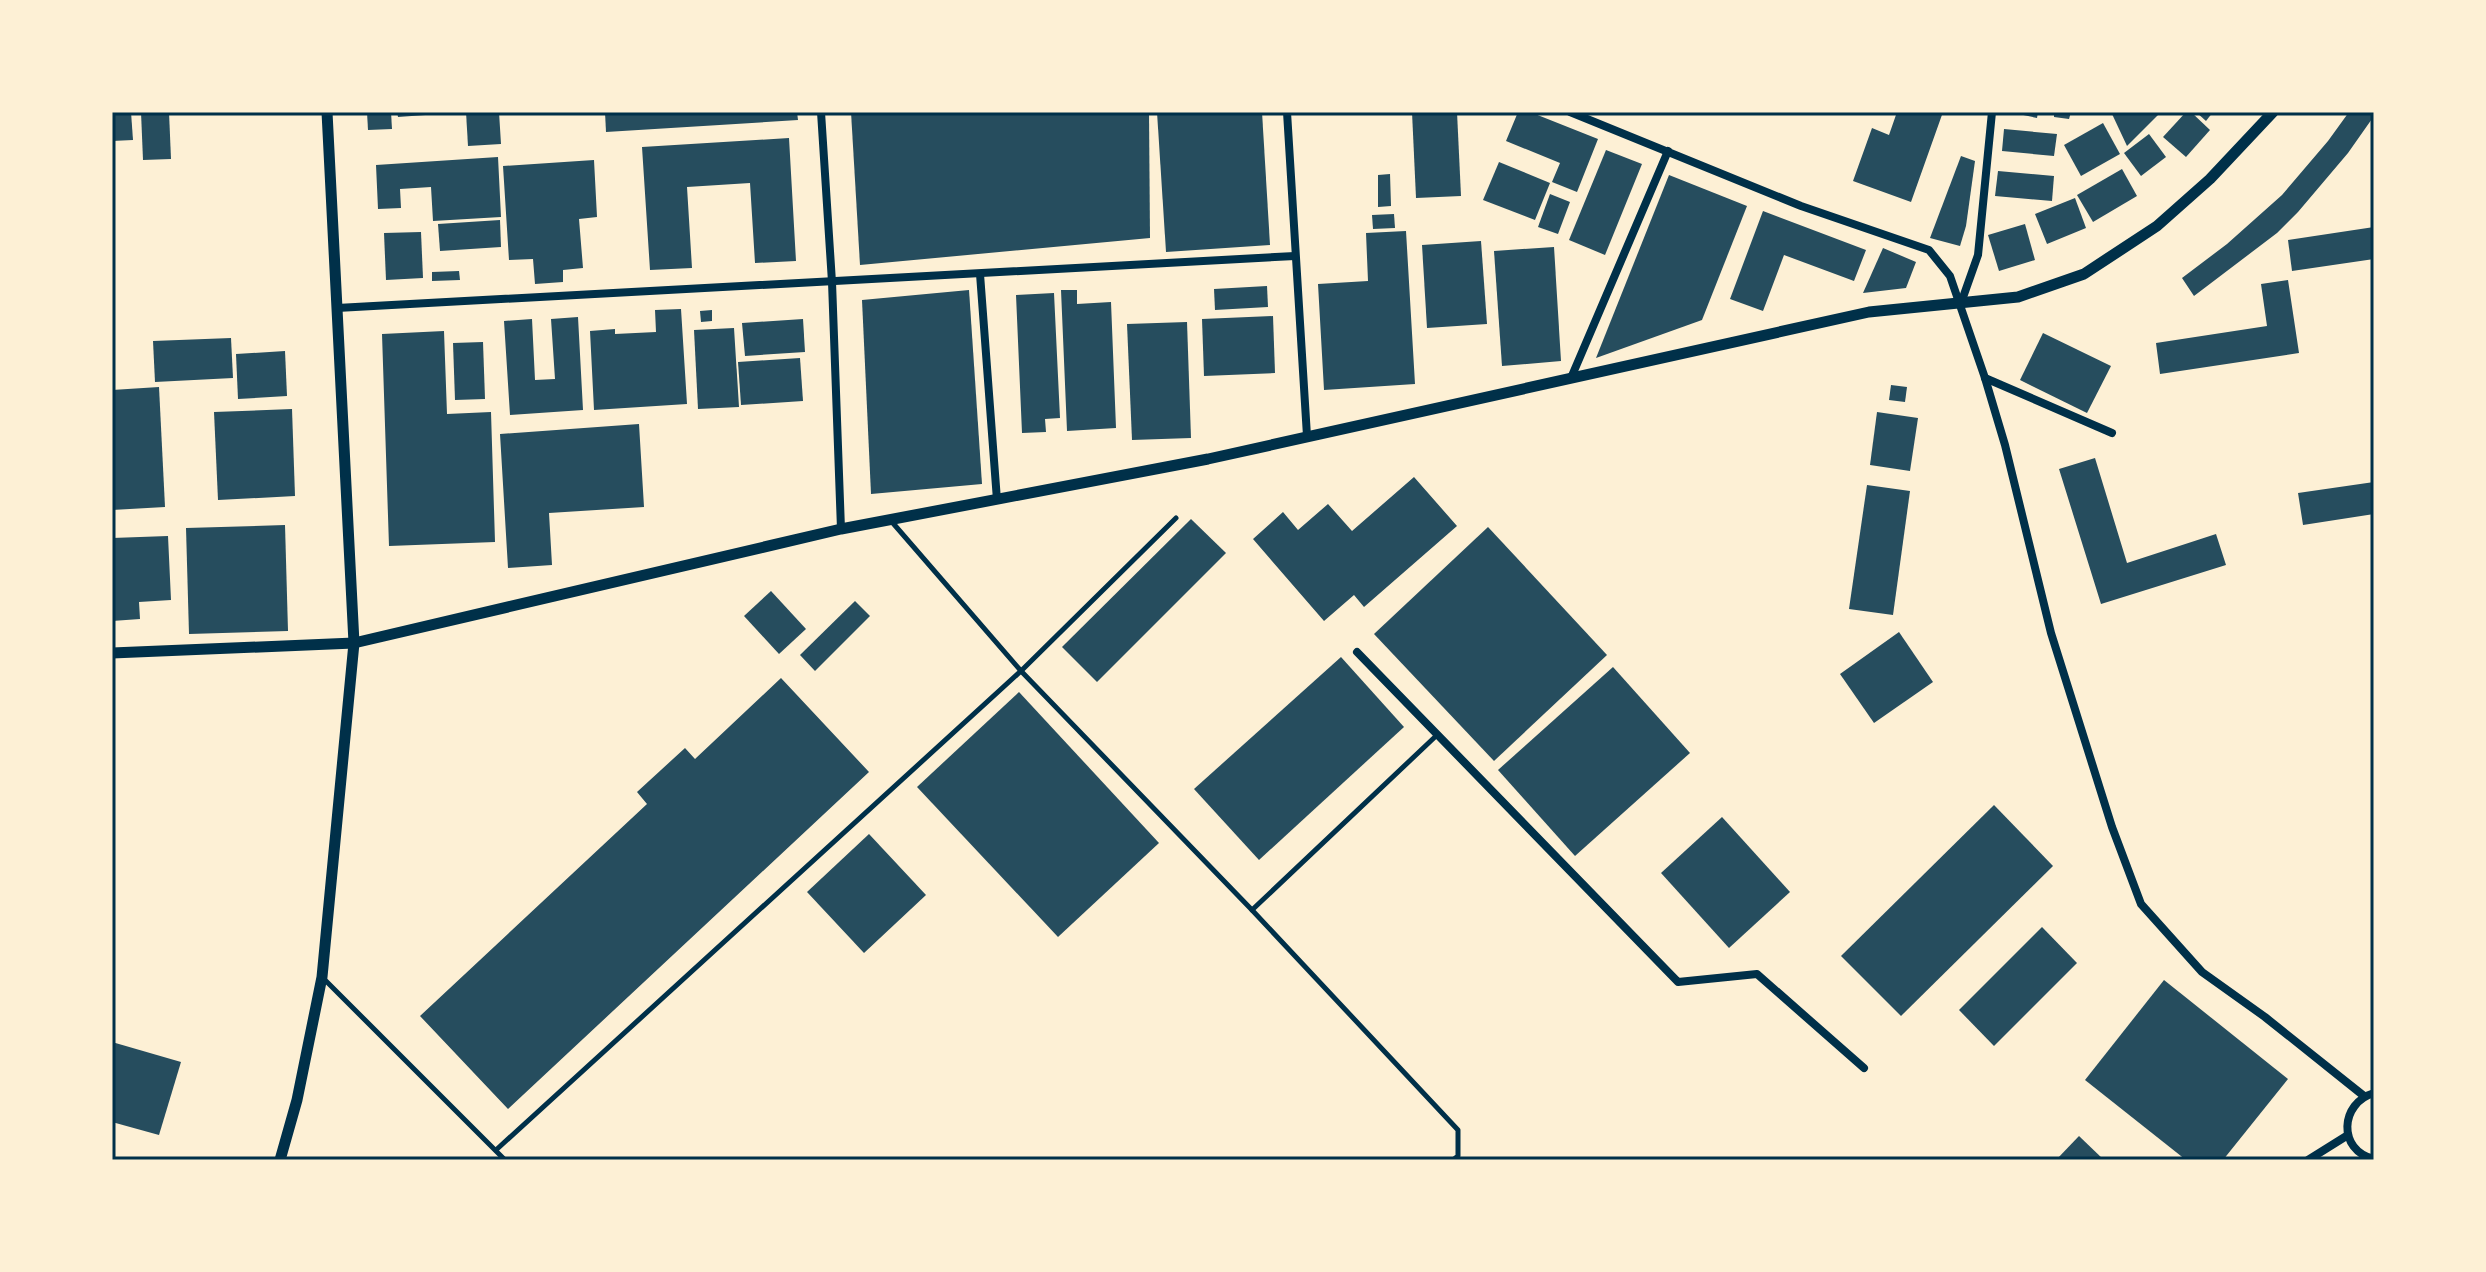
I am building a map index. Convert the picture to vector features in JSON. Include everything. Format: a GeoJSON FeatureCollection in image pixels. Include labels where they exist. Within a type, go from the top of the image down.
{"type":"FeatureCollection","features":[{"type":"Feature","properties":{"kind":"street"},"geometry":{"type":"LineString","coordinates":[[280,1160],[297,1100],[322,977],[354,643],[327,112]]}},
{"type":"Feature","properties":{"kind":"street"},"geometry":{"type":"LineString","coordinates":[[821,112],[832,282],[841,529]]}},
{"type":"Feature","properties":{"kind":"street"},"geometry":{"type":"LineString","coordinates":[[1287,112],[1307,436]]}},
{"type":"Feature","properties":{"kind":"street"},"geometry":{"type":"LineString","coordinates":[[1570,112],[1801,206],[1929,250],[1950,276],[2005,445],[2051,633],[2112,827],[2141,904],[2202,972],[2265,1017],[2364,1096]]}},
{"type":"Feature","properties":{"kind":"street"},"geometry":{"type":"LineString","coordinates":[[1961,304],[1978,255],[1992,112]]}},
{"type":"Feature","properties":{"kind":"street"},"geometry":{"type":"LineString","coordinates":[[112,653],[354,643],[841,529],[1208,459],[1869,312],[2018,297],[2084,274],[2157,226],[2210,179],[2273,112]]}},
{"type":"Feature","properties":{"kind":"street"},"geometry":{"type":"LineString","coordinates":[[1571,378],[1668,151]]}},
{"type":"Feature","properties":{"kind":"street"},"geometry":{"type":"LineString","coordinates":[[337,308],[1295,256]]}},
{"type":"Feature","properties":{"kind":"street"},"geometry":{"type":"LineString","coordinates":[[980,274],[997,500]]}},
{"type":"Feature","properties":{"kind":"street"},"geometry":{"type":"LineString","coordinates":[[1985,378],[2112,433]]}},
{"type":"Feature","properties":{"kind":"street"},"geometry":{"type":"LineString","coordinates":[[1357,652],[1678,982],[1757,974],[1864,1068]]}},
{"type":"Feature","properties":{"kind":"street"},"geometry":{"type":"LineString","coordinates":[[2374,1093],[2357,1102],[2348,1117],[2348,1135],[2359,1152],[2374,1159]]}},
{"type":"Feature","properties":{"kind":"street"},"geometry":{"type":"LineString","coordinates":[[2308,1160],[2348,1135]]}},
{"type":"Feature","properties":{"kind":"lane"},"geometry":{"type":"LineString","coordinates":[[496,1150],[1021,671],[1176,518]]}},
{"type":"Feature","properties":{"kind":"lane"},"geometry":{"type":"LineString","coordinates":[[891,521],[1021,671],[1252,910],[1458,1130],[1458,1156],[1453,1160]]}},
{"type":"Feature","properties":{"kind":"lane"},"geometry":{"type":"LineString","coordinates":[[1252,910],[1437,735]]}},
{"type":"Feature","properties":{"kind":"lane"},"geometry":{"type":"LineString","coordinates":[[322,977],[505,1160]]}},
{"type":"Feature","properties":{"kind":"building"},"geometry":{"type":"Polygon","coordinates":[[[112,112],[131,112],[133,140],[112,141],[112,112]]]}},
{"type":"Feature","properties":{"kind":"building"},"geometry":{"type":"Polygon","coordinates":[[[141,112],[169,112],[171,159],[143,160],[141,112]]]}},
{"type":"Feature","properties":{"kind":"building"},"geometry":{"type":"Polygon","coordinates":[[[367,112],[391,112],[392,129],[368,130],[367,112]]]}},
{"type":"Feature","properties":{"kind":"building"},"geometry":{"type":"Polygon","coordinates":[[[397,112],[439,112],[439,114],[398,117],[397,112]]]}},
{"type":"Feature","properties":{"kind":"building"},"geometry":{"type":"Polygon","coordinates":[[[466,112],[499,112],[501,144],[468,146],[466,112]]]}},
{"type":"Feature","properties":{"kind":"building"},"geometry":{"type":"Polygon","coordinates":[[[605,112],[797,112],[798,120],[606,132],[605,112]]]}},
{"type":"Feature","properties":{"kind":"building"},"geometry":{"type":"Polygon","coordinates":[[[851,112],[1149,112],[1150,238],[860,265],[851,112]]]}},
{"type":"Feature","properties":{"kind":"building"},"geometry":{"type":"Polygon","coordinates":[[[1157,112],[1262,112],[1270,245],[1166,252],[1157,112]]]}},
{"type":"Feature","properties":{"kind":"building"},"geometry":{"type":"Polygon","coordinates":[[[1412,112],[1457,112],[1461,196],[1416,198],[1412,112]]]}},
{"type":"Feature","properties":{"kind":"building"},"geometry":{"type":"Polygon","coordinates":[[[1518,112],[1530,112],[1598,139],[1577,192],[1552,182],[1560,163],[1506,141],[1518,112]]]}},
{"type":"Feature","properties":{"kind":"building"},"geometry":{"type":"Polygon","coordinates":[[[1897,112],[1943,112],[1911,202],[1853,181],[1872,128],[1889,135],[1897,112]]]}},
{"type":"Feature","properties":{"kind":"building"},"geometry":{"type":"Polygon","coordinates":[[[2009,112],[2038,112],[2037,118],[2009,112]]]}},
{"type":"Feature","properties":{"kind":"building"},"geometry":{"type":"Polygon","coordinates":[[[2054,112],[2071,112],[2069,119],[2054,117],[2054,112]]]}},
{"type":"Feature","properties":{"kind":"building"},"geometry":{"type":"Polygon","coordinates":[[[2161,112],[2127,146],[2112,114],[2161,112]]]}},
{"type":"Feature","properties":{"kind":"building"},"geometry":{"type":"Polygon","coordinates":[[[2186,112],[2191,112],[2210,130],[2186,157],[2163,137],[2186,112]]]}},
{"type":"Feature","properties":{"kind":"building"},"geometry":{"type":"Polygon","coordinates":[[[2196,112],[2213,112],[2206,121],[2196,112]]]}},
{"type":"Feature","properties":{"kind":"building"},"geometry":{"type":"Polygon","coordinates":[[[2349,112],[2374,112],[2374,116],[2348,153],[2277,233],[2194,296],[2182,278],[2227,244],[2282,195],[2349,112]]]}},
{"type":"Feature","properties":{"kind":"building"},"geometry":{"type":"Polygon","coordinates":[[[2103,123],[2120,154],[2081,176],[2064,145],[2103,123]]]}},
{"type":"Feature","properties":{"kind":"building"},"geometry":{"type":"Polygon","coordinates":[[[2004,129],[2057,134],[2054,156],[2002,151],[2004,129]]]}},
{"type":"Feature","properties":{"kind":"building"},"geometry":{"type":"Polygon","coordinates":[[[2149,134],[2166,157],[2141,176],[2124,153],[2149,134]]]}},
{"type":"Feature","properties":{"kind":"building"},"geometry":{"type":"Polygon","coordinates":[[[789,138],[796,261],[755,263],[750,183],[687,187],[692,268],[650,270],[642,147],[789,138]]]}},
{"type":"Feature","properties":{"kind":"building"},"geometry":{"type":"Polygon","coordinates":[[[1606,150],[1642,164],[1605,255],[1569,240],[1606,150]]]}},
{"type":"Feature","properties":{"kind":"building"},"geometry":{"type":"Polygon","coordinates":[[[1961,156],[1975,161],[1966,226],[1960,246],[1930,238],[1961,156]]]}},
{"type":"Feature","properties":{"kind":"building"},"geometry":{"type":"Polygon","coordinates":[[[498,157],[501,217],[433,221],[431,187],[400,189],[401,208],[378,209],[376,165],[498,157]]]}},
{"type":"Feature","properties":{"kind":"building"},"geometry":{"type":"Polygon","coordinates":[[[594,160],[597,217],[579,219],[583,268],[563,270],[563,282],[535,284],[533,259],[509,260],[503,166],[594,160]]]}},
{"type":"Feature","properties":{"kind":"building"},"geometry":{"type":"Polygon","coordinates":[[[1499,162],[1550,183],[1535,220],[1483,200],[1499,162]]]}},
{"type":"Feature","properties":{"kind":"building"},"geometry":{"type":"Polygon","coordinates":[[[2122,169],[2137,196],[2093,222],[2077,195],[2122,169]]]}},
{"type":"Feature","properties":{"kind":"building"},"geometry":{"type":"Polygon","coordinates":[[[1998,171],[2054,176],[2052,201],[1995,196],[1998,171]]]}},
{"type":"Feature","properties":{"kind":"building"},"geometry":{"type":"Polygon","coordinates":[[[1390,174],[1391,206],[1378,207],[1378,175],[1390,174]]]}},
{"type":"Feature","properties":{"kind":"building"},"geometry":{"type":"Polygon","coordinates":[[[1669,175],[1747,206],[1702,320],[1596,358],[1669,175]]]}},
{"type":"Feature","properties":{"kind":"building"},"geometry":{"type":"Polygon","coordinates":[[[1550,194],[1570,202],[1558,234],[1538,227],[1550,194]]]}},
{"type":"Feature","properties":{"kind":"building"},"geometry":{"type":"Polygon","coordinates":[[[2075,198],[2086,228],[2047,244],[2035,214],[2075,198]]]}},
{"type":"Feature","properties":{"kind":"building"},"geometry":{"type":"Polygon","coordinates":[[[1763,211],[1866,250],[1854,281],[1784,255],[1763,311],[1730,299],[1763,211]]]}},
{"type":"Feature","properties":{"kind":"building"},"geometry":{"type":"Polygon","coordinates":[[[1394,214],[1395,228],[1373,229],[1372,215],[1394,214]]]}},
{"type":"Feature","properties":{"kind":"building"},"geometry":{"type":"Polygon","coordinates":[[[500,220],[501,247],[440,251],[438,224],[500,220]]]}},
{"type":"Feature","properties":{"kind":"building"},"geometry":{"type":"Polygon","coordinates":[[[2025,224],[2035,260],[1999,271],[1988,235],[2025,224]]]}},
{"type":"Feature","properties":{"kind":"building"},"geometry":{"type":"Polygon","coordinates":[[[2374,227],[2374,259],[2292,271],[2288,240],[2374,227]]]}},
{"type":"Feature","properties":{"kind":"building"},"geometry":{"type":"Polygon","coordinates":[[[1406,231],[1415,384],[1324,390],[1318,284],[1368,281],[1366,233],[1406,231]]]}},
{"type":"Feature","properties":{"kind":"building"},"geometry":{"type":"Polygon","coordinates":[[[421,232],[423,278],[386,280],[384,233],[421,232]]]}},
{"type":"Feature","properties":{"kind":"building"},"geometry":{"type":"Polygon","coordinates":[[[1481,241],[1487,324],[1427,328],[1422,245],[1481,241]]]}},
{"type":"Feature","properties":{"kind":"building"},"geometry":{"type":"Polygon","coordinates":[[[1554,247],[1561,361],[1502,366],[1494,251],[1554,247]]]}},
{"type":"Feature","properties":{"kind":"building"},"geometry":{"type":"Polygon","coordinates":[[[1883,248],[1916,262],[1906,288],[1863,293],[1883,248]]]}},
{"type":"Feature","properties":{"kind":"building"},"geometry":{"type":"Polygon","coordinates":[[[459,271],[460,280],[432,281],[432,272],[459,271]]]}},
{"type":"Feature","properties":{"kind":"building"},"geometry":{"type":"Polygon","coordinates":[[[2288,280],[2299,353],[2160,374],[2156,343],[2267,326],[2261,284],[2288,280]]]}},
{"type":"Feature","properties":{"kind":"building"},"geometry":{"type":"Polygon","coordinates":[[[1267,286],[1268,307],[1215,310],[1214,289],[1267,286]]]}},
{"type":"Feature","properties":{"kind":"building"},"geometry":{"type":"Polygon","coordinates":[[[969,290],[982,484],[871,494],[862,300],[969,290]]]}},
{"type":"Feature","properties":{"kind":"building"},"geometry":{"type":"Polygon","coordinates":[[[1061,290],[1077,290],[1077,304],[1111,302],[1116,428],[1067,431],[1061,290]]]}},
{"type":"Feature","properties":{"kind":"building"},"geometry":{"type":"Polygon","coordinates":[[[1054,293],[1060,418],[1045,419],[1046,432],[1022,433],[1016,295],[1054,293]]]}},
{"type":"Feature","properties":{"kind":"building"},"geometry":{"type":"Polygon","coordinates":[[[681,309],[687,404],[594,410],[590,331],[615,329],[615,334],[656,332],[655,310],[681,309]]]}},
{"type":"Feature","properties":{"kind":"building"},"geometry":{"type":"Polygon","coordinates":[[[712,310],[712,321],[701,322],[700,311],[712,310]]]}},
{"type":"Feature","properties":{"kind":"building"},"geometry":{"type":"Polygon","coordinates":[[[1273,316],[1275,373],[1204,376],[1202,319],[1273,316]]]}},
{"type":"Feature","properties":{"kind":"building"},"geometry":{"type":"Polygon","coordinates":[[[578,317],[583,410],[510,415],[504,321],[532,319],[535,380],[555,379],[551,319],[578,317]]]}},
{"type":"Feature","properties":{"kind":"building"},"geometry":{"type":"Polygon","coordinates":[[[803,319],[805,352],[745,356],[742,323],[803,319]]]}},
{"type":"Feature","properties":{"kind":"building"},"geometry":{"type":"Polygon","coordinates":[[[1187,322],[1191,438],[1132,440],[1127,324],[1187,322]]]}},
{"type":"Feature","properties":{"kind":"building"},"geometry":{"type":"Polygon","coordinates":[[[734,328],[739,407],[698,409],[694,330],[734,328]]]}},
{"type":"Feature","properties":{"kind":"building"},"geometry":{"type":"Polygon","coordinates":[[[444,331],[447,414],[491,412],[495,542],[389,546],[382,334],[444,331]]]}},
{"type":"Feature","properties":{"kind":"building"},"geometry":{"type":"Polygon","coordinates":[[[2043,333],[2111,366],[2087,413],[2020,380],[2043,333]]]}},
{"type":"Feature","properties":{"kind":"building"},"geometry":{"type":"Polygon","coordinates":[[[231,338],[233,378],[155,382],[153,341],[231,338]]]}},
{"type":"Feature","properties":{"kind":"building"},"geometry":{"type":"Polygon","coordinates":[[[483,342],[485,399],[455,400],[453,343],[483,342]]]}},
{"type":"Feature","properties":{"kind":"building"},"geometry":{"type":"Polygon","coordinates":[[[285,351],[287,396],[238,399],[236,354],[285,351]]]}},
{"type":"Feature","properties":{"kind":"building"},"geometry":{"type":"Polygon","coordinates":[[[800,358],[803,401],[741,405],[738,362],[800,358]]]}},
{"type":"Feature","properties":{"kind":"building"},"geometry":{"type":"Polygon","coordinates":[[[1891,385],[1907,387],[1905,402],[1889,400],[1891,385]]]}},
{"type":"Feature","properties":{"kind":"building"},"geometry":{"type":"Polygon","coordinates":[[[159,387],[165,507],[112,510],[112,390],[159,387]]]}},
{"type":"Feature","properties":{"kind":"building"},"geometry":{"type":"Polygon","coordinates":[[[292,409],[295,496],[218,500],[214,412],[292,409]]]}},
{"type":"Feature","properties":{"kind":"building"},"geometry":{"type":"Polygon","coordinates":[[[1877,412],[1918,418],[1910,471],[1870,465],[1877,412]]]}},
{"type":"Feature","properties":{"kind":"building"},"geometry":{"type":"Polygon","coordinates":[[[639,424],[644,507],[549,513],[552,565],[508,568],[500,434],[639,424]]]}},
{"type":"Feature","properties":{"kind":"building"},"geometry":{"type":"Polygon","coordinates":[[[2095,458],[2127,563],[2216,534],[2226,565],[2101,604],[2059,469],[2095,458]]]}},
{"type":"Feature","properties":{"kind":"building"},"geometry":{"type":"Polygon","coordinates":[[[1414,477],[1457,526],[1364,607],[1354,595],[1324,621],[1253,539],[1283,512],[1298,530],[1328,504],[1352,531],[1414,477]]]}},
{"type":"Feature","properties":{"kind":"building"},"geometry":{"type":"Polygon","coordinates":[[[2374,482],[2374,514],[2303,525],[2298,493],[2374,482]]]}},
{"type":"Feature","properties":{"kind":"building"},"geometry":{"type":"Polygon","coordinates":[[[1867,485],[1910,491],[1893,615],[1849,609],[1867,485]]]}},
{"type":"Feature","properties":{"kind":"building"},"geometry":{"type":"Polygon","coordinates":[[[1191,519],[1226,553],[1097,682],[1062,647],[1191,519]]]}},
{"type":"Feature","properties":{"kind":"building"},"geometry":{"type":"Polygon","coordinates":[[[285,525],[288,631],[189,634],[186,528],[285,525]]]}},
{"type":"Feature","properties":{"kind":"building"},"geometry":{"type":"Polygon","coordinates":[[[1488,527],[1607,655],[1494,761],[1374,634],[1488,527]]]}},
{"type":"Feature","properties":{"kind":"building"},"geometry":{"type":"Polygon","coordinates":[[[168,536],[171,600],[139,602],[140,619],[112,621],[112,538],[168,536]]]}},
{"type":"Feature","properties":{"kind":"building"},"geometry":{"type":"Polygon","coordinates":[[[771,591],[806,629],[779,654],[744,616],[771,591]]]}},
{"type":"Feature","properties":{"kind":"building"},"geometry":{"type":"Polygon","coordinates":[[[855,601],[870,616],[815,671],[800,655],[855,601]]]}},
{"type":"Feature","properties":{"kind":"building"},"geometry":{"type":"Polygon","coordinates":[[[1899,632],[1933,682],[1874,723],[1840,674],[1899,632]]]}},
{"type":"Feature","properties":{"kind":"building"},"geometry":{"type":"Polygon","coordinates":[[[1341,657],[1404,727],[1259,860],[1194,789],[1341,657]]]}},
{"type":"Feature","properties":{"kind":"building"},"geometry":{"type":"Polygon","coordinates":[[[1613,667],[1690,753],[1575,856],[1498,770],[1613,667]]]}},
{"type":"Feature","properties":{"kind":"building"},"geometry":{"type":"Polygon","coordinates":[[[781,678],[869,772],[508,1109],[420,1016],[647,804],[637,792],[685,748],[695,759],[781,678]]]}},
{"type":"Feature","properties":{"kind":"building"},"geometry":{"type":"Polygon","coordinates":[[[1019,692],[1159,843],[1058,937],[917,787],[1019,692]]]}},
{"type":"Feature","properties":{"kind":"building"},"geometry":{"type":"Polygon","coordinates":[[[1994,805],[2053,866],[1901,1016],[1841,956],[1994,805]]]}},
{"type":"Feature","properties":{"kind":"building"},"geometry":{"type":"Polygon","coordinates":[[[1722,817],[1790,892],[1729,948],[1661,873],[1722,817]]]}},
{"type":"Feature","properties":{"kind":"building"},"geometry":{"type":"Polygon","coordinates":[[[869,834],[926,895],[864,953],[807,892],[869,834]]]}},
{"type":"Feature","properties":{"kind":"building"},"geometry":{"type":"Polygon","coordinates":[[[2042,927],[2077,963],[1994,1046],[1959,1010],[2042,927]]]}},
{"type":"Feature","properties":{"kind":"building"},"geometry":{"type":"Polygon","coordinates":[[[2164,980],[2288,1079],[2223,1160],[2186,1160],[2085,1080],[2164,980]]]}},
{"type":"Feature","properties":{"kind":"building"},"geometry":{"type":"Polygon","coordinates":[[[112,1042],[181,1062],[159,1135],[112,1122],[112,1042]]]}},
{"type":"Feature","properties":{"kind":"building"},"geometry":{"type":"Polygon","coordinates":[[[2079,1136],[2104,1160],[2056,1160],[2079,1136]]]}}]}
